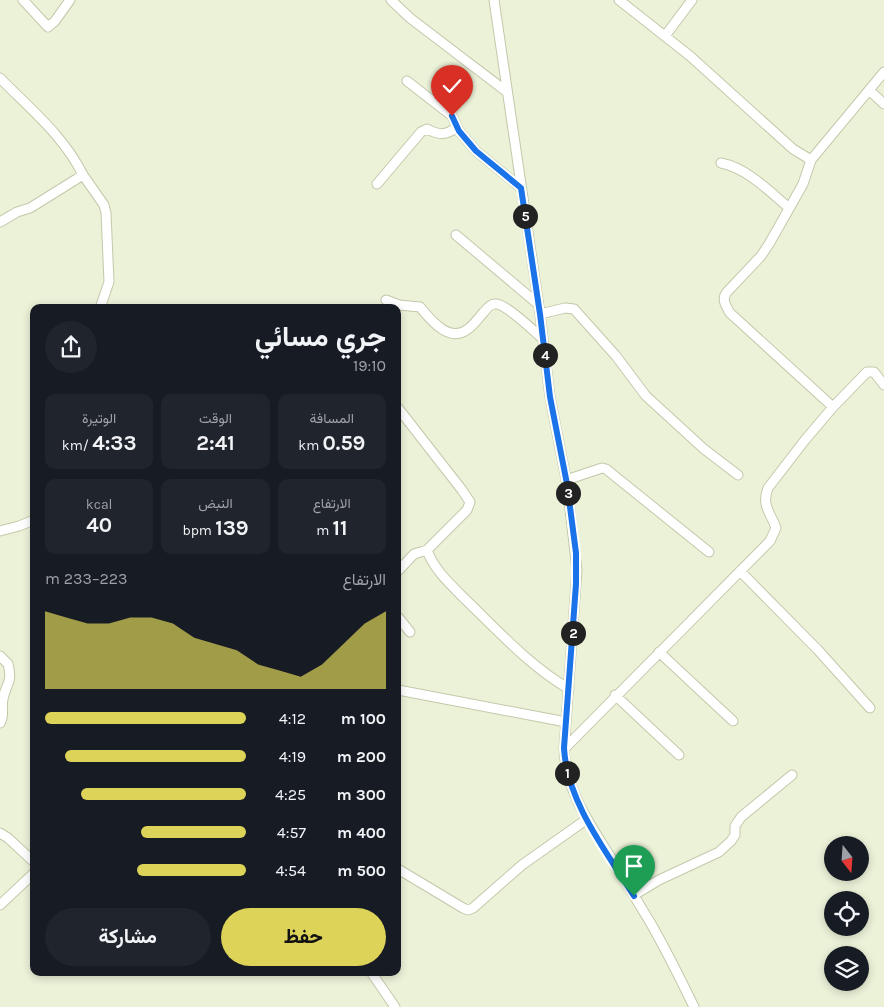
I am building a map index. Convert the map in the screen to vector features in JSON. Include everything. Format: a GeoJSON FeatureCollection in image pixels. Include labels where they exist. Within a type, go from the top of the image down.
{"type":"FeatureCollection","features":[{"type":"Feature","properties":{"kind":"street"},"geometry":{"type":"LineString","coordinates":[[24,0],[48,27],[52,25],[70,0]]}},
{"type":"Feature","properties":{"kind":"street"},"geometry":{"type":"LineString","coordinates":[[391,0],[410,18],[507,92]]}},
{"type":"Feature","properties":{"kind":"street"},"geometry":{"type":"LineString","coordinates":[[494,0],[540,314],[550,397],[566,480],[577,570],[564,748],[565,762],[575,798],[634,896],[676,970],[694,1007]]}},
{"type":"Feature","properties":{"kind":"street"},"geometry":{"type":"LineString","coordinates":[[619,0],[738,98],[793,149],[811,160]]}},
{"type":"Feature","properties":{"kind":"street"},"geometry":{"type":"LineString","coordinates":[[665,36],[692,0]]}},
{"type":"Feature","properties":{"kind":"street"},"geometry":{"type":"LineString","coordinates":[[833,407],[730,313],[724,301],[724,295],[761,256],[803,184],[811,160],[884,72]]}},
{"type":"Feature","properties":{"kind":"street"},"geometry":{"type":"LineString","coordinates":[[0,78],[63,142],[101,200],[106,213],[109,282],[101,304]]}},
{"type":"Feature","properties":{"kind":"street"},"geometry":{"type":"LineString","coordinates":[[407,81],[452,116],[456,127],[476,151],[521,188]]}},
{"type":"Feature","properties":{"kind":"street"},"geometry":{"type":"LineString","coordinates":[[869,90],[884,104]]}},
{"type":"Feature","properties":{"kind":"street"},"geometry":{"type":"LineString","coordinates":[[377,184],[421,132],[427,129],[441,134],[452,131],[456,127]]}},
{"type":"Feature","properties":{"kind":"street"},"geometry":{"type":"LineString","coordinates":[[721,163],[731,165],[741,171],[789,208]]}},
{"type":"Feature","properties":{"kind":"street"},"geometry":{"type":"LineString","coordinates":[[0,222],[17,212],[30,208],[83,175]]}},
{"type":"Feature","properties":{"kind":"street"},"geometry":{"type":"LineString","coordinates":[[456,235],[538,304]]}},
{"type":"Feature","properties":{"kind":"street"},"geometry":{"type":"LineString","coordinates":[[386,300],[397,304]]}},
{"type":"Feature","properties":{"kind":"street"},"geometry":{"type":"LineString","coordinates":[[401,305],[420,307],[442,330],[461,333],[468,330],[488,307],[493,304],[499,304],[521,319],[543,339]]}},
{"type":"Feature","properties":{"kind":"street"},"geometry":{"type":"LineString","coordinates":[[540,314],[566,308],[574,309],[616,356],[646,396],[704,449],[738,475]]}},
{"type":"Feature","properties":{"kind":"street"},"geometry":{"type":"LineString","coordinates":[[564,748],[770,541],[776,528],[766,504],[765,496],[768,488],[833,407],[867,372],[874,372],[884,384]]}},
{"type":"Feature","properties":{"kind":"street"},"geometry":{"type":"LineString","coordinates":[[401,412],[470,502],[467,510],[428,550],[414,554],[401,568]]}},
{"type":"Feature","properties":{"kind":"street"},"geometry":{"type":"LineString","coordinates":[[566,480],[602,468],[606,469],[709,552]]}},
{"type":"Feature","properties":{"kind":"street"},"geometry":{"type":"LineString","coordinates":[[0,531],[30,522]]}},
{"type":"Feature","properties":{"kind":"street"},"geometry":{"type":"LineString","coordinates":[[428,550],[430,558],[443,575],[479,613],[551,678],[569,689]]}},
{"type":"Feature","properties":{"kind":"street"},"geometry":{"type":"LineString","coordinates":[[740,571],[818,650],[870,708]]}},
{"type":"Feature","properties":{"kind":"street"},"geometry":{"type":"LineString","coordinates":[[401,621],[410,632]]}},
{"type":"Feature","properties":{"kind":"street"},"geometry":{"type":"LineString","coordinates":[[659,652],[733,721]]}},
{"type":"Feature","properties":{"kind":"street"},"geometry":{"type":"LineString","coordinates":[[0,656],[8,664],[10,679],[2,701],[3,716],[0,723]]}},
{"type":"Feature","properties":{"kind":"street"},"geometry":{"type":"LineString","coordinates":[[401,691],[566,722]]}},
{"type":"Feature","properties":{"kind":"street"},"geometry":{"type":"LineString","coordinates":[[615,695],[679,755]]}},
{"type":"Feature","properties":{"kind":"street"},"geometry":{"type":"LineString","coordinates":[[634,896],[659,880],[719,852],[735,835],[735,826],[741,816],[792,776]]}},
{"type":"Feature","properties":{"kind":"street"},"geometry":{"type":"LineString","coordinates":[[401,871],[468,910],[473,908],[528,860],[587,819]]}},
{"type":"Feature","properties":{"kind":"street"},"geometry":{"type":"LineString","coordinates":[[0,833],[30,858]]}},
{"type":"Feature","properties":{"kind":"street"},"geometry":{"type":"LineString","coordinates":[[0,905],[30,877]]}},
{"type":"Feature","properties":{"kind":"street"},"geometry":{"type":"LineString","coordinates":[[374,976],[395,1007]]}},
{"type":"Feature","properties":{"kind":"shaded area"},"geometry":{"type":"Polygon","coordinates":[[[0,0],[884,0],[884,1007],[0,1007],[0,0]]]}},
{"type":"Feature","properties":{"kind":"route"},"geometry":{"type":"LineString","coordinates":[[452,116],[456,127],[476,151],[495,169],[521,188],[540,314],[550,397],[567,484],[576,553],[577,570],[564,748],[566,771],[581,810],[634,896]]}}]}
